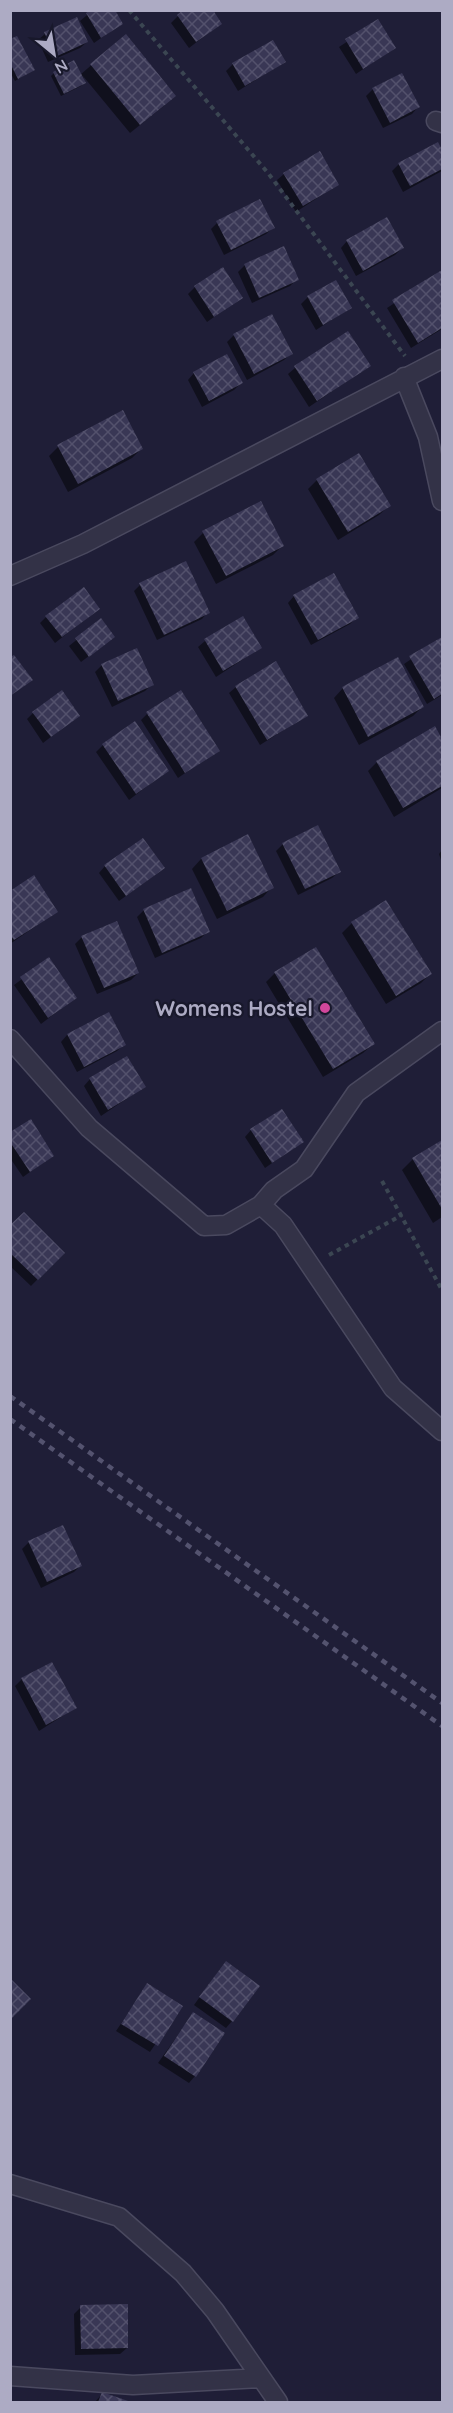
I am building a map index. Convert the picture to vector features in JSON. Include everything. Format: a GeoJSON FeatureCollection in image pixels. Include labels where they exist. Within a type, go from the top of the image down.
{"type":"FeatureCollection","features":[{"type":"Feature","properties":{"kind":"street"},"geometry":{"type":"LineString","coordinates":[[10,576],[82,544],[442,359]]}},
{"type":"Feature","properties":{"kind":"street"},"geometry":{"type":"LineString","coordinates":[[410,374],[428,437],[442,501]]}},
{"type":"Feature","properties":{"kind":"street"},"geometry":{"type":"LineString","coordinates":[[10,1039],[88,1128],[204,1226],[226,1225],[261,1205],[274,1190],[304,1168],[356,1093],[442,1031]]}},
{"type":"Feature","properties":{"kind":"street"},"geometry":{"type":"LineString","coordinates":[[261,1205],[284,1225],[393,1388],[442,1431]]}},
{"type":"Feature","properties":{"kind":"street"},"geometry":{"type":"LineString","coordinates":[[10,2184],[119,2217],[183,2273],[215,2311],[278,2403]]}},
{"type":"Feature","properties":{"kind":"street"},"geometry":{"type":"LineString","coordinates":[[10,2376],[133,2385],[261,2378]]}},
{"type":"Feature","properties":{"kind":"path"},"geometry":{"type":"LineString","coordinates":[[129,10],[268,173],[410,374]]}},
{"type":"Feature","properties":{"kind":"path"},"geometry":{"type":"LineString","coordinates":[[382,1181],[442,1290]]}},
{"type":"Feature","properties":{"kind":"path"},"geometry":{"type":"LineString","coordinates":[[311,1265],[402,1215]]}},
{"type":"Feature","properties":{"kind":"building"},"geometry":{"type":"Polygon","coordinates":[[[90,10],[115,10],[123,24],[101,38],[86,13],[90,10]]]}},
{"type":"Feature","properties":{"kind":"building"},"geometry":{"type":"Polygon","coordinates":[[[183,10],[213,10],[222,24],[196,42],[177,15],[183,10]]]}},
{"type":"Feature","properties":{"kind":"building"},"geometry":{"type":"Polygon","coordinates":[[[77,17],[88,42],[55,57],[44,32],[77,17]]]}},
{"type":"Feature","properties":{"kind":"building"},"geometry":{"type":"Polygon","coordinates":[[[378,19],[396,48],[363,69],[345,39],[378,19]]]}},
{"type":"Feature","properties":{"kind":"building"},"geometry":{"type":"Polygon","coordinates":[[[126,34],[176,96],[140,125],[90,64],[126,34]]]}},
{"type":"Feature","properties":{"kind":"building"},"geometry":{"type":"Polygon","coordinates":[[[17,36],[35,70],[18,79],[10,63],[10,39],[17,36]]]}},
{"type":"Feature","properties":{"kind":"building"},"geometry":{"type":"Polygon","coordinates":[[[273,40],[286,62],[245,86],[232,63],[273,40]]]}},
{"type":"Feature","properties":{"kind":"building"},"geometry":{"type":"Polygon","coordinates":[[[74,60],[86,83],[64,94],[53,72],[74,60]]]}},
{"type":"Feature","properties":{"kind":"building"},"geometry":{"type":"Polygon","coordinates":[[[402,73],[420,107],[390,123],[372,88],[402,73]]]}},
{"type":"Feature","properties":{"kind":"building"},"geometry":{"type":"Polygon","coordinates":[[[438,142],[442,150],[442,169],[410,186],[398,163],[438,142]]]}},
{"type":"Feature","properties":{"kind":"building"},"geometry":{"type":"Polygon","coordinates":[[[320,151],[339,185],[303,206],[283,173],[320,151]]]}},
{"type":"Feature","properties":{"kind":"building"},"geometry":{"type":"Polygon","coordinates":[[[260,199],[275,228],[231,250],[216,221],[260,199]]]}},
{"type":"Feature","properties":{"kind":"building"},"geometry":{"type":"Polygon","coordinates":[[[387,217],[404,248],[363,271],[346,240],[387,217]]]}},
{"type":"Feature","properties":{"kind":"building"},"geometry":{"type":"Polygon","coordinates":[[[284,246],[299,280],[259,298],[244,264],[284,246]]]}},
{"type":"Feature","properties":{"kind":"building"},"geometry":{"type":"Polygon","coordinates":[[[223,267],[243,298],[214,317],[194,286],[223,267]]]}},
{"type":"Feature","properties":{"kind":"building"},"geometry":{"type":"Polygon","coordinates":[[[442,270],[442,328],[418,343],[392,300],[442,270]]]}},
{"type":"Feature","properties":{"kind":"building"},"geometry":{"type":"Polygon","coordinates":[[[336,280],[352,308],[323,325],[307,296],[336,280]]]}},
{"type":"Feature","properties":{"kind":"building"},"geometry":{"type":"Polygon","coordinates":[[[272,314],[293,354],[254,374],[233,334],[272,314]]]}},
{"type":"Feature","properties":{"kind":"building"},"geometry":{"type":"Polygon","coordinates":[[[348,331],[371,366],[317,401],[294,366],[348,331]]]}},
{"type":"Feature","properties":{"kind":"building"},"geometry":{"type":"Polygon","coordinates":[[[227,354],[243,383],[209,401],[193,372],[227,354]]]}},
{"type":"Feature","properties":{"kind":"building"},"geometry":{"type":"Polygon","coordinates":[[[123,410],[143,449],[78,484],[57,445],[123,410]]]}},
{"type":"Feature","properties":{"kind":"building"},"geometry":{"type":"Polygon","coordinates":[[[359,453],[391,506],[348,532],[316,479],[359,453]]]}},
{"type":"Feature","properties":{"kind":"building"},"geometry":{"type":"Polygon","coordinates":[[[261,501],[284,546],[226,576],[202,531],[261,501]]]}},
{"type":"Feature","properties":{"kind":"building"},"geometry":{"type":"Polygon","coordinates":[[[186,561],[210,613],[164,635],[139,583],[186,561]]]}},
{"type":"Feature","properties":{"kind":"building"},"geometry":{"type":"Polygon","coordinates":[[[334,573],[359,618],[318,640],[293,595],[334,573]]]}},
{"type":"Feature","properties":{"kind":"building"},"geometry":{"type":"Polygon","coordinates":[[[84,587],[100,609],[62,637],[45,616],[84,587]]]}},
{"type":"Feature","properties":{"kind":"building"},"geometry":{"type":"Polygon","coordinates":[[[243,616],[262,648],[223,671],[204,639],[243,616]]]}},
{"type":"Feature","properties":{"kind":"building"},"geometry":{"type":"Polygon","coordinates":[[[101,618],[115,637],[89,657],[75,638],[101,618]]]}},
{"type":"Feature","properties":{"kind":"building"},"geometry":{"type":"Polygon","coordinates":[[[442,637],[442,694],[434,699],[409,656],[442,637]]]}},
{"type":"Feature","properties":{"kind":"building"},"geometry":{"type":"Polygon","coordinates":[[[137,648],[154,685],[118,701],[101,664],[137,648]]]}},
{"type":"Feature","properties":{"kind":"building"},"geometry":{"type":"Polygon","coordinates":[[[14,655],[33,680],[10,696],[10,657],[14,655]]]}},
{"type":"Feature","properties":{"kind":"building"},"geometry":{"type":"Polygon","coordinates":[[[398,657],[424,707],[368,737],[342,687],[398,657]]]}},
{"type":"Feature","properties":{"kind":"building"},"geometry":{"type":"Polygon","coordinates":[[[276,661],[308,716],[267,740],[235,686],[276,661]]]}},
{"type":"Feature","properties":{"kind":"building"},"geometry":{"type":"Polygon","coordinates":[[[62,690],[80,716],[51,737],[32,712],[62,690]]]}},
{"type":"Feature","properties":{"kind":"building"},"geometry":{"type":"Polygon","coordinates":[[[181,690],[220,751],[185,773],[146,712],[181,690]]]}},
{"type":"Feature","properties":{"kind":"building"},"geometry":{"type":"Polygon","coordinates":[[[135,721],[169,771],[136,794],[102,744],[135,721]]]}},
{"type":"Feature","properties":{"kind":"building"},"geometry":{"type":"Polygon","coordinates":[[[435,726],[442,739],[442,786],[403,808],[376,761],[435,726]]]}},
{"type":"Feature","properties":{"kind":"building"},"geometry":{"type":"Polygon","coordinates":[[[318,825],[341,872],[305,889],[282,843],[318,825]]]}},
{"type":"Feature","properties":{"kind":"building"},"geometry":{"type":"Polygon","coordinates":[[[248,834],[274,888],[227,911],[201,858],[248,834]]]}},
{"type":"Feature","properties":{"kind":"building"},"geometry":{"type":"Polygon","coordinates":[[[143,838],[165,868],[126,896],[104,865],[143,838]]]}},
{"type":"Feature","properties":{"kind":"building"},"geometry":{"type":"Polygon","coordinates":[[[34,875],[58,912],[14,940],[10,935],[10,891],[34,875]]]}},
{"type":"Feature","properties":{"kind":"building"},"geometry":{"type":"Polygon","coordinates":[[[191,888],[210,932],[162,953],[143,909],[191,888]]]}},
{"type":"Feature","properties":{"kind":"building"},"geometry":{"type":"Polygon","coordinates":[[[386,900],[432,974],[396,996],[351,922],[386,900]]]}},
{"type":"Feature","properties":{"kind":"building"},"geometry":{"type":"Polygon","coordinates":[[[117,921],[139,973],[104,988],[81,936],[117,921]]]}},
{"type":"Feature","properties":{"kind":"building","name":"Womens Hostel"},"geometry":{"type":"Polygon","coordinates":[[[316,947],[375,1044],[333,1069],[274,972],[316,947]]]}},
{"type":"Feature","properties":{"kind":"building"},"geometry":{"type":"Polygon","coordinates":[[[49,957],[77,998],[48,1018],[20,977],[49,957]]]}},
{"type":"Feature","properties":{"kind":"building"},"geometry":{"type":"Polygon","coordinates":[[[109,1012],[126,1045],[84,1067],[67,1034],[109,1012]]]}},
{"type":"Feature","properties":{"kind":"building"},"geometry":{"type":"Polygon","coordinates":[[[127,1056],[146,1087],[108,1110],[89,1078],[127,1056]]]}},
{"type":"Feature","properties":{"kind":"building"},"geometry":{"type":"Polygon","coordinates":[[[282,1109],[304,1142],[272,1163],[250,1129],[282,1109]]]}},
{"type":"Feature","properties":{"kind":"building"},"geometry":{"type":"Polygon","coordinates":[[[31,1119],[54,1156],[30,1172],[10,1142],[10,1132],[31,1119]]]}},
{"type":"Feature","properties":{"kind":"building"},"geometry":{"type":"Polygon","coordinates":[[[442,1140],[442,1209],[412,1158],[442,1140]]]}},
{"type":"Feature","properties":{"kind":"building"},"geometry":{"type":"Polygon","coordinates":[[[24,1212],[65,1253],[38,1280],[10,1253],[10,1225],[24,1212]]]}},
{"type":"Feature","properties":{"kind":"building"},"geometry":{"type":"Polygon","coordinates":[[[63,1525],[82,1566],[47,1582],[28,1541],[63,1525]]]}},
{"type":"Feature","properties":{"kind":"building"},"geometry":{"type":"Polygon","coordinates":[[[52,1662],[77,1708],[46,1725],[21,1678],[52,1662]]]}},
{"type":"Feature","properties":{"kind":"building"},"geometry":{"type":"Polygon","coordinates":[[[226,1961],[260,1986],[233,2022],[199,1997],[226,1961]]]}},
{"type":"Feature","properties":{"kind":"building"},"geometry":{"type":"Polygon","coordinates":[[[10,1978],[31,1999],[10,2020],[10,1978]]]}},
{"type":"Feature","properties":{"kind":"building"},"geometry":{"type":"Polygon","coordinates":[[[147,1983],[183,2006],[158,2046],[121,2024],[147,1983]]]}},
{"type":"Feature","properties":{"kind":"building"},"geometry":{"type":"Polygon","coordinates":[[[193,2012],[225,2033],[196,2077],[164,2056],[193,2012]]]}},
{"type":"Feature","properties":{"kind":"building"},"geometry":{"type":"Polygon","coordinates":[[[128,2304],[128,2348],[81,2349],[80,2305],[128,2304]]]}},
{"type":"Feature","properties":{"kind":"building"},"geometry":{"type":"Polygon","coordinates":[[[102,2392],[131,2402],[98,2402],[102,2392]]]}},
{"type":"Feature","properties":{"kind":"railway"},"geometry":{"type":"LineString","coordinates":[[10,1396],[442,1703]]}},
{"type":"Feature","properties":{"kind":"railway"},"geometry":{"type":"LineString","coordinates":[[10,1419],[442,1726]]}},
{"type":"Feature","properties":{"kind":"place","name":"Womens Hostel"},"geometry":{"type":"Point","coordinates":[325,1008]}}]}
